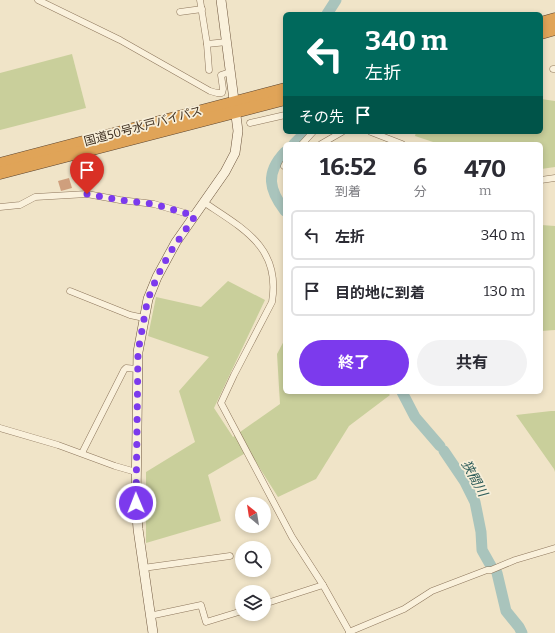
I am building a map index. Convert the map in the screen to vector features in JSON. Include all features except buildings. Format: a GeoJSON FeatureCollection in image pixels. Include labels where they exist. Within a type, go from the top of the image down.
{"type":"FeatureCollection","features":[{"type":"Feature","properties":{"kind":"highway"},"geometry":{"type":"LineString","coordinates":[[543,23],[555,20]]}},
{"type":"Feature","properties":{"kind":"highway"},"geometry":{"type":"LineString","coordinates":[[543,32],[555,29]]}},
{"type":"Feature","properties":{"kind":"highway","name":"国道50号水戸バイパス"},"geometry":{"type":"LineString","coordinates":[[0,173],[235,107],[283,90]]}},
{"type":"Feature","properties":{"kind":"highway","name":"国道50号水戸バイパス"},"geometry":{"type":"LineString","coordinates":[[0,164],[235,107],[283,99]]}},
{"type":"Feature","properties":{"kind":"street"},"geometry":{"type":"LineString","coordinates":[[38,0],[120,40],[217,93],[222,92],[223,89],[221,75],[230,72]]}},
{"type":"Feature","properties":{"kind":"street"},"geometry":{"type":"LineString","coordinates":[[200,0],[207,44],[209,70]]}},
{"type":"Feature","properties":{"kind":"street"},"geometry":{"type":"LineString","coordinates":[[153,633],[138,529],[136,472],[137,369],[139,345],[148,299],[157,277],[169,254],[226,172],[235,153],[238,131],[221,0]]}},
{"type":"Feature","properties":{"kind":"street"},"geometry":{"type":"LineString","coordinates":[[180,12],[202,9]]}},
{"type":"Feature","properties":{"kind":"street"},"geometry":{"type":"LineString","coordinates":[[207,44],[227,42]]}},
{"type":"Feature","properties":{"kind":"street"},"geometry":{"type":"LineString","coordinates":[[250,123],[283,115]]}},
{"type":"Feature","properties":{"kind":"street"},"geometry":{"type":"LineString","coordinates":[[304,142],[311,134]]}},
{"type":"Feature","properties":{"kind":"street"},"geometry":{"type":"LineString","coordinates":[[324,142],[338,134]]}},
{"type":"Feature","properties":{"kind":"street"},"geometry":{"type":"LineString","coordinates":[[376,134],[397,142]]}},
{"type":"Feature","properties":{"kind":"street"},"geometry":{"type":"LineString","coordinates":[[543,180],[555,178]]}},
{"type":"Feature","properties":{"kind":"street"},"geometry":{"type":"LineString","coordinates":[[0,207],[20,205],[35,197],[87,194],[154,204],[195,216]]}},
{"type":"Feature","properties":{"kind":"street"},"geometry":{"type":"LineString","coordinates":[[205,203],[252,236],[260,245],[270,262],[275,289],[272,302],[221,403],[292,537],[323,585],[349,633],[404,609],[432,591],[487,570],[492,570],[515,560],[555,548]]}},
{"type":"Feature","properties":{"kind":"street"},"geometry":{"type":"LineString","coordinates":[[70,291],[130,315],[144,318]]}},
{"type":"Feature","properties":{"kind":"street"},"geometry":{"type":"LineString","coordinates":[[82,453],[124,370],[126,368],[137,369]]}},
{"type":"Feature","properties":{"kind":"street"},"geometry":{"type":"LineString","coordinates":[[0,428],[82,453],[115,466],[136,472]]}},
{"type":"Feature","properties":{"kind":"street"},"geometry":{"type":"LineString","coordinates":[[143,568],[230,556]]}},
{"type":"Feature","properties":{"kind":"street"},"geometry":{"type":"LineString","coordinates":[[271,602],[323,585]]}},
{"type":"Feature","properties":{"kind":"street"},"geometry":{"type":"LineString","coordinates":[[150,613],[154,615],[201,605],[206,622],[235,613]]}},
{"type":"Feature","properties":{"kind":"green space"},"geometry":{"type":"Polygon","coordinates":[[[72,54],[86,108],[0,130],[0,73],[72,54]]]}},
{"type":"Feature","properties":{"kind":"green space"},"geometry":{"type":"Polygon","coordinates":[[[543,99],[555,101],[555,167],[543,169],[543,142],[433,142],[415,136],[416,134],[543,134],[543,99]]]}},
{"type":"Feature","properties":{"kind":"green space"},"geometry":{"type":"Polygon","coordinates":[[[543,225],[555,226],[555,330],[543,331],[543,225]]]}},
{"type":"Feature","properties":{"kind":"green space"},"geometry":{"type":"Polygon","coordinates":[[[228,281],[265,300],[214,408],[233,437],[280,404],[277,354],[283,343],[283,394],[390,395],[349,426],[316,479],[278,497],[249,451],[208,475],[221,521],[146,543],[146,472],[195,442],[179,391],[209,357],[148,336],[156,297],[201,307],[228,281]]]}},
{"type":"Feature","properties":{"kind":"green space"},"geometry":{"type":"Polygon","coordinates":[[[555,411],[555,472],[516,415],[555,411]]]}},
{"type":"Feature","properties":{"kind":"waterway","name":"狭間川"},"geometry":{"type":"LineString","coordinates":[[328,12],[336,0]]}},
{"type":"Feature","properties":{"kind":"waterway","name":"狭間川"},"geometry":{"type":"LineString","coordinates":[[296,142],[304,134]]}},
{"type":"Feature","properties":{"kind":"waterway","name":"狭間川"},"geometry":{"type":"LineString","coordinates":[[283,155],[274,167],[272,174],[275,196],[283,208]]}},
{"type":"Feature","properties":{"kind":"waterway","name":"狭間川"},"geometry":{"type":"LineString","coordinates":[[403,394],[415,417],[440,446]]}},
{"type":"Feature","properties":{"kind":"waterway","name":"狭間川"},"geometry":{"type":"LineString","coordinates":[[444,451],[465,482],[475,502],[481,532],[482,550],[491,566]]}},
{"type":"Feature","properties":{"kind":"waterway","name":"狭間川"},"geometry":{"type":"LineString","coordinates":[[497,573],[506,611],[522,633]]}},
{"type":"Feature","properties":{"kind":"route"},"geometry":{"type":"LineString","coordinates":[[87,194],[154,204],[195,216],[176,242],[157,277],[148,299],[139,339],[136,503]]}}]}
